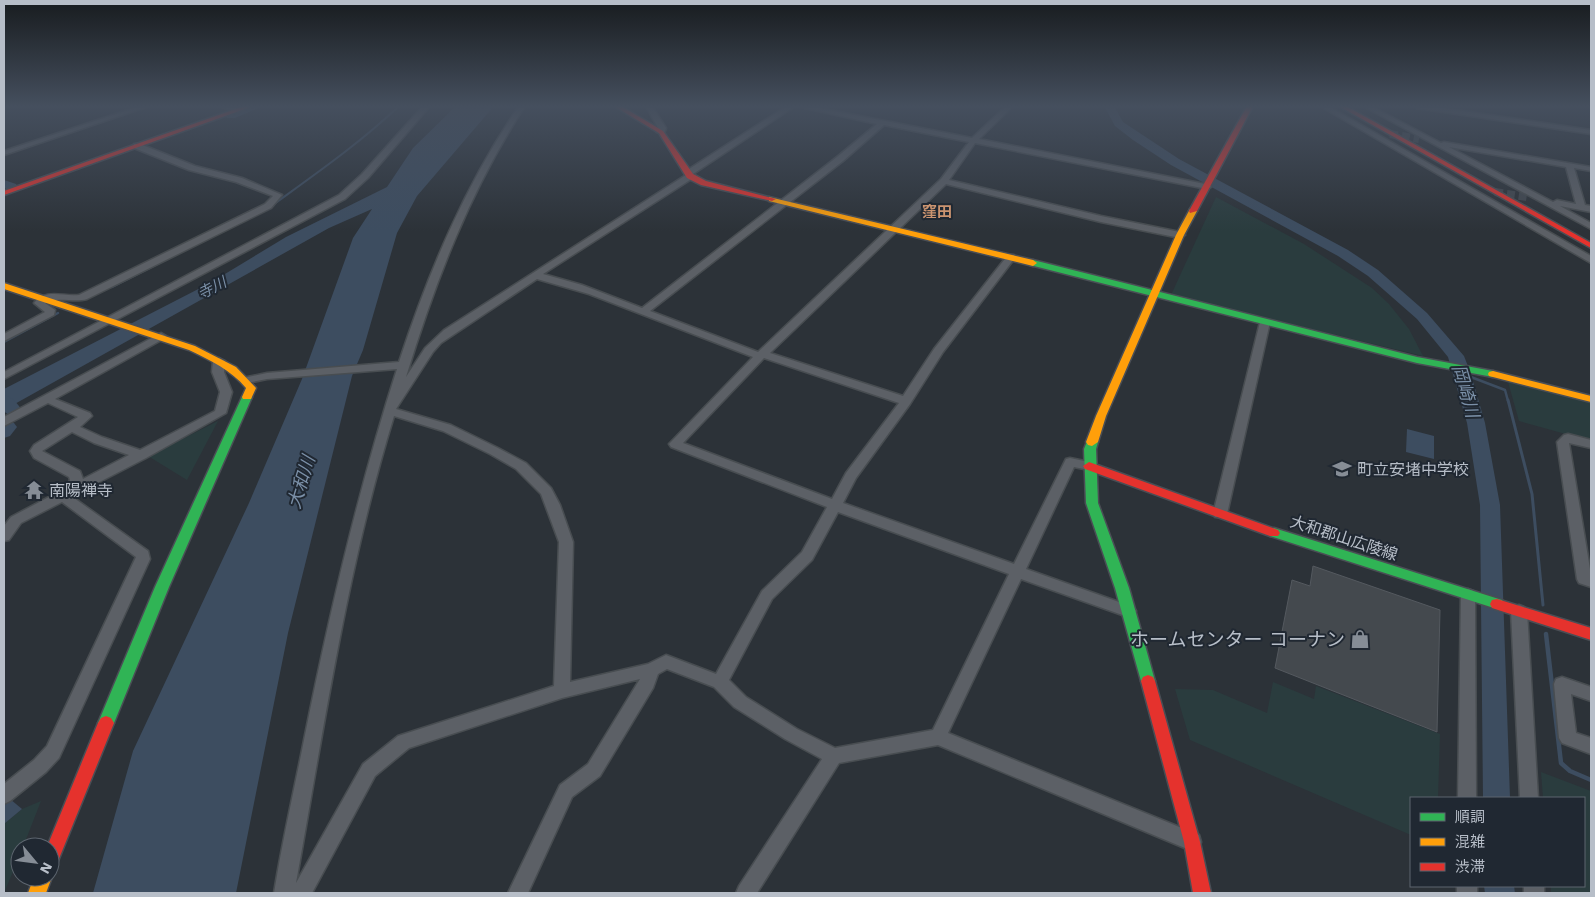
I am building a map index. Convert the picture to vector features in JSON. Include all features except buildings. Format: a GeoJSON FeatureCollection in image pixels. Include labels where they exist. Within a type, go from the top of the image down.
{"type":"FeatureCollection","features":[{"type":"Feature","properties":{"kind":"main road"},"geometry":{"type":"LineString","coordinates":[[4,193],[132,148]]}},
{"type":"Feature","properties":{"kind":"main road"},"geometry":{"type":"LineString","coordinates":[[672,148],[690,175],[704,183],[1011,257],[1417,360],[1478,371],[1591,399]]}},
{"type":"Feature","properties":{"kind":"main road"},"geometry":{"type":"LineString","coordinates":[[1202,893],[1192,842],[1128,611],[1092,503],[1090,449],[1101,416],[1180,235],[1228,148]]}},
{"type":"Feature","properties":{"kind":"main road"},"geometry":{"type":"LineString","coordinates":[[1416,148],[1591,246]]}},
{"type":"Feature","properties":{"kind":"main road"},"geometry":{"type":"LineString","coordinates":[[1428,148],[1591,238]]}},
{"type":"Feature","properties":{"kind":"main road"},"geometry":{"type":"LineString","coordinates":[[4,286],[184,344],[219,362],[247,380],[251,388],[162,587],[59,837]]}},
{"type":"Feature","properties":{"kind":"main road","name":"大和郡山広陵線"},"geometry":{"type":"LineString","coordinates":[[1090,466],[1311,546],[1591,634]]}},
{"type":"Feature","properties":{"kind":"street"},"geometry":{"type":"LineString","coordinates":[[4,153],[20,148]]}},
{"type":"Feature","properties":{"kind":"street"},"geometry":{"type":"LineString","coordinates":[[4,338],[50,312],[50,310],[39,303],[43,298],[52,296],[74,299],[83,297],[268,206],[278,195],[239,180],[192,168],[142,148]]}},
{"type":"Feature","properties":{"kind":"street"},"geometry":{"type":"LineString","coordinates":[[4,376],[342,197],[371,172],[391,148]]}},
{"type":"Feature","properties":{"kind":"street"},"geometry":{"type":"LineString","coordinates":[[284,893],[353,544],[400,365],[437,266],[459,214],[496,148]]}},
{"type":"Feature","properties":{"kind":"street"},"geometry":{"type":"LineString","coordinates":[[389,409],[405,389],[436,342],[469,318],[537,276],[730,148]]}},
{"type":"Feature","properties":{"kind":"street"},"geometry":{"type":"LineString","coordinates":[[643,312],[853,148]]}},
{"type":"Feature","properties":{"kind":"street"},"geometry":{"type":"LineString","coordinates":[[968,148],[944,181],[761,355],[675,444],[888,525],[1128,611]]}},
{"type":"Feature","properties":{"kind":"street"},"geometry":{"type":"LineString","coordinates":[[1013,148],[1210,182]]}},
{"type":"Feature","properties":{"kind":"street"},"geometry":{"type":"LineString","coordinates":[[1396,148],[1591,260]]}},
{"type":"Feature","properties":{"kind":"street"},"geometry":{"type":"LineString","coordinates":[[1444,148],[1591,226]]}},
{"type":"Feature","properties":{"kind":"street"},"geometry":{"type":"LineString","coordinates":[[1461,148],[1591,169]]}},
{"type":"Feature","properties":{"kind":"street"},"geometry":{"type":"LineString","coordinates":[[1570,165],[1581,207]]}},
{"type":"Feature","properties":{"kind":"street"},"geometry":{"type":"LineString","coordinates":[[944,181],[1101,219],[1180,235]]}},
{"type":"Feature","properties":{"kind":"street"},"geometry":{"type":"LineString","coordinates":[[1463,186],[1480,189]]}},
{"type":"Feature","properties":{"kind":"street"},"geometry":{"type":"LineString","coordinates":[[1527,197],[1591,209]]}},
{"type":"Feature","properties":{"kind":"street"},"geometry":{"type":"LineString","coordinates":[[720,682],[767,595],[807,556],[851,476],[906,401],[938,351],[1011,257]]}},
{"type":"Feature","properties":{"kind":"street"},"geometry":{"type":"LineString","coordinates":[[537,276],[567,282],[761,355],[906,401]]}},
{"type":"Feature","properties":{"kind":"street"},"geometry":{"type":"LineString","coordinates":[[1220,514],[1265,322]]}},
{"type":"Feature","properties":{"kind":"street"},"geometry":{"type":"LineString","coordinates":[[6,421],[160,335]]}},
{"type":"Feature","properties":{"kind":"street"},"geometry":{"type":"LineString","coordinates":[[4,536],[16,520],[220,413],[226,392],[218,372],[219,362]]}},
{"type":"Feature","properties":{"kind":"street"},"geometry":{"type":"LineString","coordinates":[[247,380],[267,376],[400,365]]}},
{"type":"Feature","properties":{"kind":"street"},"geometry":{"type":"LineString","coordinates":[[6,421],[16,419],[53,402],[89,379],[92,374]]}},
{"type":"Feature","properties":{"kind":"street"},"geometry":{"type":"LineString","coordinates":[[4,796],[40,766],[53,752],[143,559],[143,555],[67,499],[77,480],[75,474],[38,455],[36,452],[38,448],[86,416],[53,402]]}},
{"type":"Feature","properties":{"kind":"street"},"geometry":{"type":"LineString","coordinates":[[389,409],[447,428],[521,466],[546,491],[566,542],[562,691]]}},
{"type":"Feature","properties":{"kind":"street"},"geometry":{"type":"LineString","coordinates":[[71,427],[98,440],[142,455]]}},
{"type":"Feature","properties":{"kind":"street"},"geometry":{"type":"LineString","coordinates":[[1591,444],[1568,438],[1563,442],[1584,579],[1591,582]]}},
{"type":"Feature","properties":{"kind":"street"},"geometry":{"type":"LineString","coordinates":[[938,737],[1070,462],[1090,466]]}},
{"type":"Feature","properties":{"kind":"street"},"geometry":{"type":"LineString","coordinates":[[1467,797],[1468,595]]}},
{"type":"Feature","properties":{"kind":"street"},"geometry":{"type":"LineString","coordinates":[[1519,611],[1529,797]]}},
{"type":"Feature","properties":{"kind":"street"},"geometry":{"type":"LineString","coordinates":[[301,893],[369,770],[404,742],[562,691],[651,670],[666,662],[720,682],[740,702],[791,734],[834,756],[938,737],[1192,842]]}},
{"type":"Feature","properties":{"kind":"street"},"geometry":{"type":"LineString","coordinates":[[518,893],[566,791],[594,770],[647,683],[651,670]]}},
{"type":"Feature","properties":{"kind":"street"},"geometry":{"type":"LineString","coordinates":[[1591,694],[1562,684],[1568,738],[1591,746]]}},
{"type":"Feature","properties":{"kind":"street"},"geometry":{"type":"LineString","coordinates":[[746,893],[834,756]]}},
{"type":"Feature","properties":{"kind":"shaded area"},"geometry":{"type":"Polygon","coordinates":[[[1216,197],[1304,244],[1372,288],[1389,304],[1409,329],[1423,356],[1171,295],[1216,197]]]}},
{"type":"Feature","properties":{"kind":"shaded area"},"geometry":{"type":"Polygon","coordinates":[[[1508,382],[1591,403],[1591,441],[1519,421],[1508,382]]]}},
{"type":"Feature","properties":{"kind":"shaded area"},"geometry":{"type":"Polygon","coordinates":[[[218,421],[187,480],[148,456],[218,421]]]}},
{"type":"Feature","properties":{"kind":"shaded area"},"geometry":{"type":"Polygon","coordinates":[[[1273,682],[1314,699],[1316,686],[1440,734],[1438,797],[1410,797],[1410,835],[1190,740],[1175,689],[1213,690],[1267,713],[1273,682]]]}},
{"type":"Feature","properties":{"kind":"shaded area"},"geometry":{"type":"Polygon","coordinates":[[[1541,772],[1591,791],[1591,893],[1551,893],[1551,887],[1585,887],[1585,797],[1543,797],[1541,772]]]}},
{"type":"Feature","properties":{"kind":"shaded area"},"geometry":{"type":"Polygon","coordinates":[[[41,801],[27,837],[10,837],[10,879],[4,893],[4,824],[22,809],[41,801]]]}},
{"type":"Feature","properties":{"kind":"water"},"geometry":{"type":"Polygon","coordinates":[[[413,148],[458,148],[417,196],[397,233],[363,350],[352,376],[288,633],[236,893],[93,893],[133,751],[249,503],[302,379],[353,238],[372,209],[329,228],[4,410],[4,389],[210,283],[286,237],[387,187],[413,148]]]}},
{"type":"Feature","properties":{"kind":"water"},"geometry":{"type":"Polygon","coordinates":[[[1407,429],[1434,436],[1434,459],[1406,452],[1407,429]]]}},
{"type":"Feature","properties":{"kind":"water"},"geometry":{"type":"Polygon","coordinates":[[[10,799],[22,809],[4,824],[4,804],[10,799]]]}},
{"type":"Feature","properties":{"kind":"waterway"},"geometry":{"type":"LineString","coordinates":[[270,207],[350,148]]}},
{"type":"Feature","properties":{"kind":"waterway","name":"岡崎川"},"geometry":{"type":"LineString","coordinates":[[1153,148],[1175,162],[1343,253],[1373,273],[1422,316],[1456,356],[1463,374],[1476,423],[1490,505],[1497,797]]}},
{"type":"Feature","properties":{"kind":"waterway"},"geometry":{"type":"LineString","coordinates":[[4,184],[12,187]]}},
{"type":"Feature","properties":{"kind":"waterway"},"geometry":{"type":"LineString","coordinates":[[112,287],[189,248]]}},
{"type":"Feature","properties":{"kind":"waterway"},"geometry":{"type":"LineString","coordinates":[[4,342],[58,313]]}},
{"type":"Feature","properties":{"kind":"waterway"},"geometry":{"type":"LineString","coordinates":[[1463,374],[1505,390],[1508,401]]}},
{"type":"Feature","properties":{"kind":"waterway"},"geometry":{"type":"LineString","coordinates":[[4,400],[13,410]]}},
{"type":"Feature","properties":{"kind":"waterway"},"geometry":{"type":"LineString","coordinates":[[1508,400],[1532,494],[1543,605]]}},
{"type":"Feature","properties":{"kind":"waterway"},"geometry":{"type":"LineString","coordinates":[[4,432],[8,427]]}},
{"type":"Feature","properties":{"kind":"waterway"},"geometry":{"type":"LineString","coordinates":[[1546,634],[1561,763],[1570,771],[1591,780]]}},
{"type":"Feature","properties":{"kind":"waterway","name":"岡崎川"},"geometry":{"type":"LineString","coordinates":[[1499,887],[1500,893]]}},
{"type":"Feature","properties":{"kind":"tunnel"},"geometry":{"type":"LineString","coordinates":[[1495,192],[1527,197]]}},
{"type":"Feature","properties":{"kind":"traffic: fast"},"geometry":{"type":"LineString","coordinates":[[1033,263],[1417,360],[1493,374]]}},
{"type":"Feature","properties":{"kind":"traffic: fast"},"geometry":{"type":"LineString","coordinates":[[106,723],[162,587],[247,397]]}},
{"type":"Feature","properties":{"kind":"traffic: fast"},"geometry":{"type":"LineString","coordinates":[[1092,442],[1090,449],[1092,503],[1122,588],[1148,681]]}},
{"type":"Feature","properties":{"kind":"traffic: fast"},"geometry":{"type":"LineString","coordinates":[[1274,533],[1497,604]]}},
{"type":"Feature","properties":{"kind":"traffic: slow"},"geometry":{"type":"LineString","coordinates":[[772,199],[1033,263]]}},
{"type":"Feature","properties":{"kind":"traffic: slow"},"geometry":{"type":"LineString","coordinates":[[1092,442],[1101,416],[1180,235],[1193,211]]}},
{"type":"Feature","properties":{"kind":"traffic: slow"},"geometry":{"type":"LineString","coordinates":[[4,286],[192,348],[224,364],[239,375],[251,388],[247,397]]}},
{"type":"Feature","properties":{"kind":"traffic: slow"},"geometry":{"type":"LineString","coordinates":[[1493,374],[1591,399]]}},
{"type":"Feature","properties":{"kind":"traffic: slow"},"geometry":{"type":"LineString","coordinates":[[37,893],[39,887]]}},
{"type":"Feature","properties":{"kind":"traffic: jam"},"geometry":{"type":"LineString","coordinates":[[4,193],[132,148]]}},
{"type":"Feature","properties":{"kind":"traffic: jam"},"geometry":{"type":"LineString","coordinates":[[671,148],[690,176],[704,183],[772,199]]}},
{"type":"Feature","properties":{"kind":"traffic: jam"},"geometry":{"type":"LineString","coordinates":[[1193,211],[1227,148]]}},
{"type":"Feature","properties":{"kind":"traffic: jam"},"geometry":{"type":"LineString","coordinates":[[1416,148],[1591,246]]}},
{"type":"Feature","properties":{"kind":"traffic: jam"},"geometry":{"type":"LineString","coordinates":[[1089,466],[1274,533]]}},
{"type":"Feature","properties":{"kind":"traffic: jam"},"geometry":{"type":"LineString","coordinates":[[1497,604],[1591,634]]}},
{"type":"Feature","properties":{"kind":"traffic: jam"},"geometry":{"type":"LineString","coordinates":[[1148,681],[1192,842],[1202,893]]}},
{"type":"Feature","properties":{"kind":"traffic: jam"},"geometry":{"type":"LineString","coordinates":[[59,837],[106,723]]}},
{"type":"Feature","properties":{"kind":"place","name":"町立安堵中学校"},"geometry":{"type":"Point","coordinates":[1342,469]}},
{"type":"Feature","properties":{"kind":"place","name":"南陽禅寺"},"geometry":{"type":"Point","coordinates":[34,490]}},
{"type":"Feature","properties":{"kind":"place","name":"ホームセンター コーナン"},"geometry":{"type":"Point","coordinates":[1360,639]}},
{"type":"Feature","properties":{"kind":"district","name":"窪田"},"geometry":{"type":"Point","coordinates":[937,212]}},
{"type":"Feature","properties":{"kind":"water label","name":"寺川"},"geometry":{"type":"Point","coordinates":[212,288]}},
{"type":"Feature","properties":{"kind":"water label","name":"大和川"},"geometry":{"type":"Point","coordinates":[301,482]}}]}
